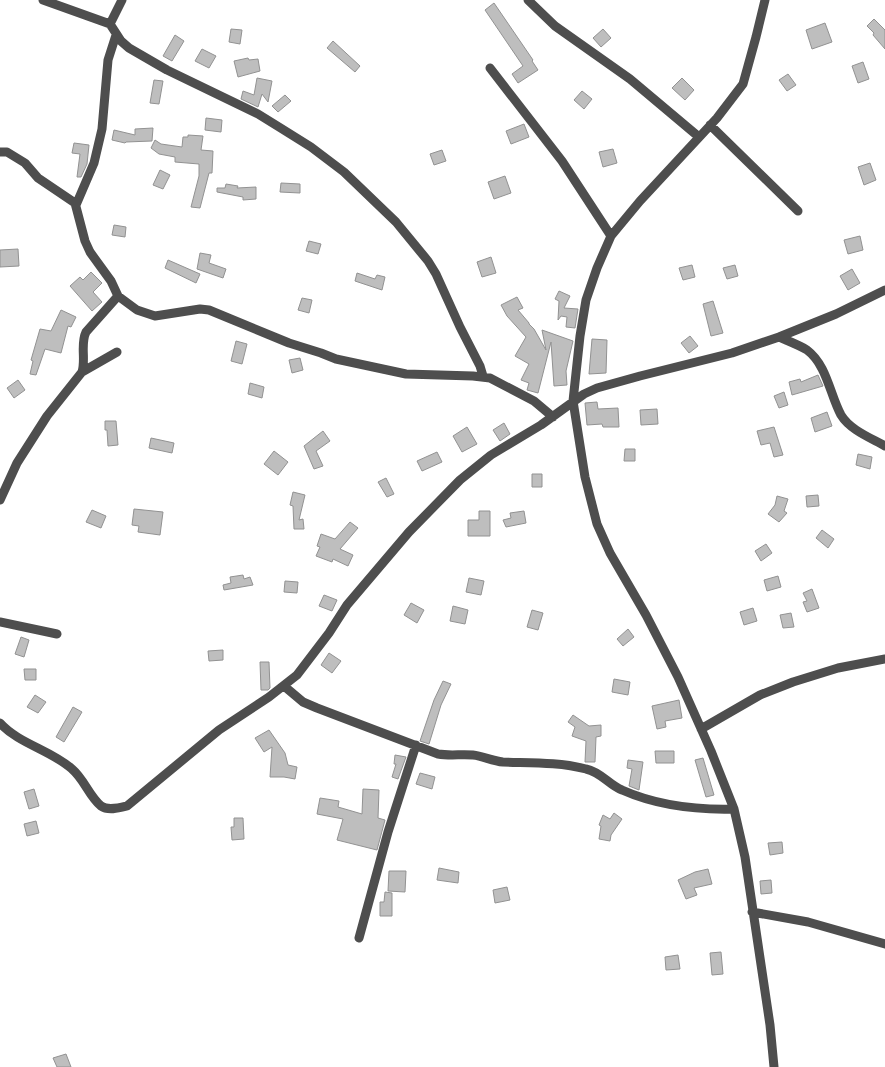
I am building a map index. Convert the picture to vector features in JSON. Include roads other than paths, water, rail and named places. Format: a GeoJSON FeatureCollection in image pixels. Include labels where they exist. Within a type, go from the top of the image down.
{"type":"FeatureCollection","features":[{"type":"Feature","properties":{"kind":"street"},"geometry":{"type":"LineString","coordinates":[[43,0],[110,24],[116,35],[129,48],[167,70],[279,126],[337,167],[372,198],[413,241],[436,274],[483,376]]}},
{"type":"Feature","properties":{"kind":"street"},"geometry":{"type":"LineString","coordinates":[[110,24],[122,0]]}},
{"type":"Feature","properties":{"kind":"street"},"geometry":{"type":"LineString","coordinates":[[528,0],[555,26],[630,79],[700,137]]}},
{"type":"Feature","properties":{"kind":"street"},"geometry":{"type":"LineString","coordinates":[[765,0],[743,84],[700,137],[640,201],[611,236],[586,300],[580,336],[574,401],[585,478],[597,524],[610,553],[646,615],[673,668],[734,809],[745,857],[770,1025],[774,1067]]}},
{"type":"Feature","properties":{"kind":"street"},"geometry":{"type":"LineString","coordinates":[[76,205],[94,163],[102,130],[108,60],[116,35]]}},
{"type":"Feature","properties":{"kind":"street"},"geometry":{"type":"LineString","coordinates":[[490,68],[562,161],[611,236]]}},
{"type":"Feature","properties":{"kind":"street"},"geometry":{"type":"LineString","coordinates":[[710,125],[798,211]]}},
{"type":"Feature","properties":{"kind":"street"},"geometry":{"type":"LineString","coordinates":[[0,152],[7,152],[25,163],[38,178],[69,198],[76,205],[85,241],[90,252],[111,280],[118,296],[137,310],[155,316],[200,309],[209,310],[289,343],[336,359],[406,374],[483,376],[498,381],[534,401],[553,417]]}},
{"type":"Feature","properties":{"kind":"street"},"geometry":{"type":"LineString","coordinates":[[0,723],[6,730],[61,760],[73,769],[101,806],[109,809],[127,806],[219,730],[284,686],[302,668],[329,633],[347,605],[409,532],[460,480],[491,454],[553,417],[584,394],[597,388],[732,354],[836,314],[885,290]]}},
{"type":"Feature","properties":{"kind":"street"},"geometry":{"type":"LineString","coordinates":[[82,372],[84,365],[84,336],[118,296]]}},
{"type":"Feature","properties":{"kind":"street"},"geometry":{"type":"LineString","coordinates":[[779,337],[812,354],[820,366],[842,416],[851,426],[885,446]]}},
{"type":"Feature","properties":{"kind":"street"},"geometry":{"type":"LineString","coordinates":[[0,500],[17,463],[47,416],[82,372],[117,352]]}},
{"type":"Feature","properties":{"kind":"street"},"geometry":{"type":"LineString","coordinates":[[0,622],[57,634]]}},
{"type":"Feature","properties":{"kind":"street"},"geometry":{"type":"LineString","coordinates":[[701,729],[760,695],[793,682],[838,668],[885,659]]}},
{"type":"Feature","properties":{"kind":"street"},"geometry":{"type":"LineString","coordinates":[[284,686],[304,702],[317,708],[448,756],[474,755],[501,761],[559,764],[587,769],[597,773],[619,789],[670,806],[708,810],[734,809]]}},
{"type":"Feature","properties":{"kind":"street"},"geometry":{"type":"LineString","coordinates":[[359,938],[388,832],[416,745]]}},
{"type":"Feature","properties":{"kind":"street"},"geometry":{"type":"LineString","coordinates":[[752,912],[808,922],[885,944]]}}]}
